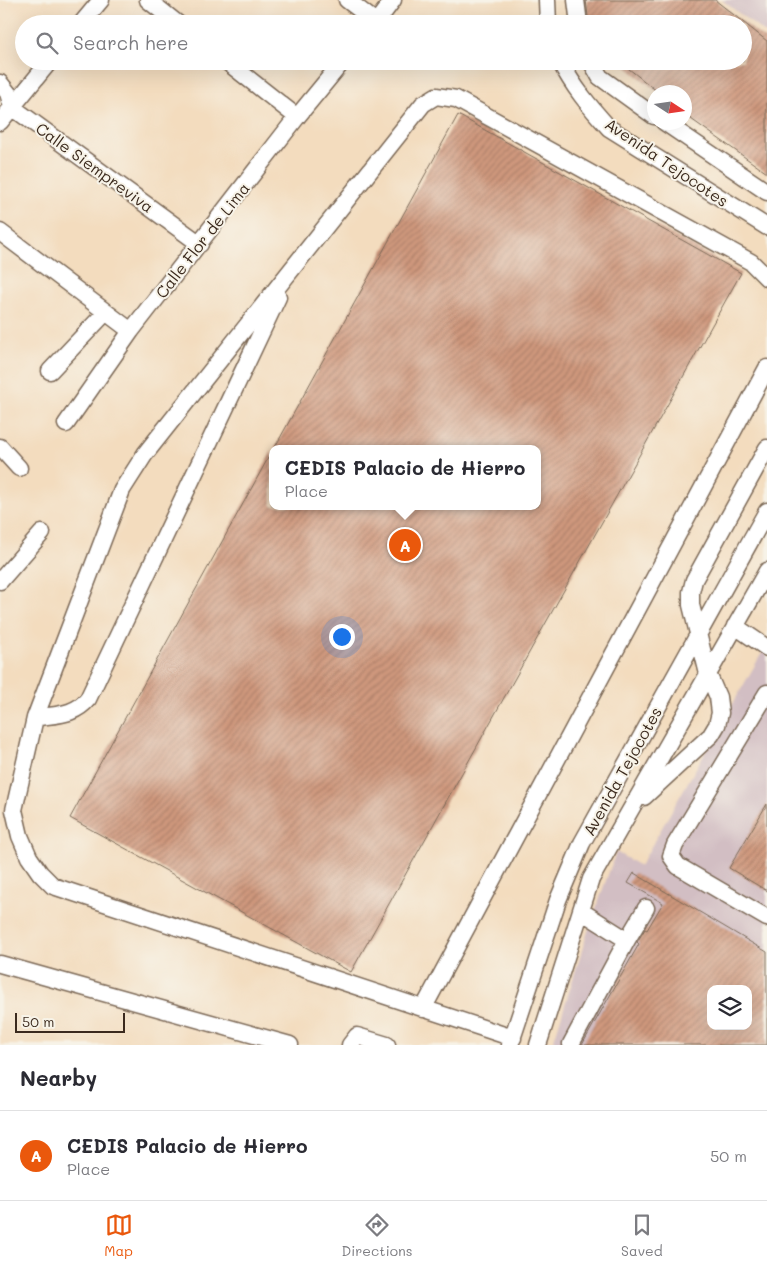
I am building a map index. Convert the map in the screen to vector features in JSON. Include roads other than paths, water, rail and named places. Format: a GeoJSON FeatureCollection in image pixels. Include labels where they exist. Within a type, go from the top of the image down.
{"type":"FeatureCollection","features":[{"type":"Feature","properties":{"kind":"street"},"geometry":{"type":"LineString","coordinates":[[88,15],[101,0]]}},
{"type":"Feature","properties":{"kind":"street"},"geometry":{"type":"LineString","coordinates":[[148,0],[167,15]]}},
{"type":"Feature","properties":{"kind":"street"},"geometry":{"type":"LineString","coordinates":[[347,0],[365,15]]}},
{"type":"Feature","properties":{"kind":"street"},"geometry":{"type":"LineString","coordinates":[[381,15],[393,0]]}},
{"type":"Feature","properties":{"kind":"street"},"geometry":{"type":"LineString","coordinates":[[547,0],[548,15]]}},
{"type":"Feature","properties":{"kind":"street"},"geometry":{"type":"LineString","coordinates":[[576,0],[578,15]]}},
{"type":"Feature","properties":{"kind":"street"},"geometry":{"type":"LineString","coordinates":[[0,122],[43,70]]}},
{"type":"Feature","properties":{"kind":"street"},"geometry":{"type":"LineString","coordinates":[[237,70],[297,117]]}},
{"type":"Feature","properties":{"kind":"street","name":"Calle Flor de Lima"},"geometry":{"type":"LineString","coordinates":[[66,424],[131,331],[336,70]]}},
{"type":"Feature","properties":{"kind":"street","name":"Avenida Tejocotes"},"geometry":{"type":"LineString","coordinates":[[564,70],[570,81],[589,106],[610,128],[767,227]]}},
{"type":"Feature","properties":{"kind":"street","name":"Avenida Tejocotes"},"geometry":{"type":"LineString","coordinates":[[596,70],[600,77],[647,111]]}},
{"type":"Feature","properties":{"kind":"street","name":"Calle Siempreviva"},"geometry":{"type":"LineString","coordinates":[[0,83],[8,92],[12,107],[200,244]]}},
{"type":"Feature","properties":{"kind":"street"},"geometry":{"type":"LineString","coordinates":[[512,1041],[423,1009],[53,886],[40,873],[29,857],[20,836],[14,810],[36,718],[122,490],[144,454],[423,104],[436,96],[456,99],[465,103],[750,262],[767,278]]}},
{"type":"Feature","properties":{"kind":"street","name":"Avenida Tejocotes"},"geometry":{"type":"LineString","coordinates":[[676,130],[767,192]]}},
{"type":"Feature","properties":{"kind":"street"},"geometry":{"type":"LineString","coordinates":[[0,232],[131,331]]}},
{"type":"Feature","properties":{"kind":"street"},"geometry":{"type":"LineString","coordinates":[[36,718],[72,712],[81,708],[88,699],[291,270]]}},
{"type":"Feature","properties":{"kind":"street"},"geometry":{"type":"LineString","coordinates":[[50,371],[105,313]]}},
{"type":"Feature","properties":{"kind":"street"},"geometry":{"type":"LineString","coordinates":[[423,1009],[767,368]]}},
{"type":"Feature","properties":{"kind":"street"},"geometry":{"type":"LineString","coordinates":[[0,448],[19,468]]}},
{"type":"Feature","properties":{"kind":"street"},"geometry":{"type":"LineString","coordinates":[[631,809],[711,735],[717,725],[720,713],[718,697],[708,674],[691,605],[691,592],[694,580],[767,448]]}},
{"type":"Feature","properties":{"kind":"street","name":"Avenida Tejocotes"},"geometry":{"type":"LineString","coordinates":[[512,1041],[558,900],[582,843],[767,511]]}},
{"type":"Feature","properties":{"kind":"street"},"geometry":{"type":"LineString","coordinates":[[0,581],[42,533]]}},
{"type":"Feature","properties":{"kind":"street","name":"Avenida Tejocotes"},"geometry":{"type":"LineString","coordinates":[[538,1045],[592,879],[767,570]]}},
{"type":"Feature","properties":{"kind":"street"},"geometry":{"type":"LineString","coordinates":[[736,626],[767,648]]}},
{"type":"Feature","properties":{"kind":"street"},"geometry":{"type":"LineString","coordinates":[[767,694],[674,845],[671,856],[678,866],[767,918]]}},
{"type":"Feature","properties":{"kind":"street"},"geometry":{"type":"LineString","coordinates":[[571,1044],[646,908]]}},
{"type":"Feature","properties":{"kind":"street"},"geometry":{"type":"LineString","coordinates":[[581,911],[627,940]]}},
{"type":"Feature","properties":{"kind":"street"},"geometry":{"type":"LineString","coordinates":[[0,964],[290,1045]]}},
{"type":"Feature","properties":{"kind":"street"},"geometry":{"type":"LineString","coordinates":[[350,1045],[357,1036],[388,1045]]}},
{"type":"Feature","properties":{"kind":"place","name":"CEDIS Palacio de Hierro"},"geometry":{"type":"Point","coordinates":[405,545]}}]}
